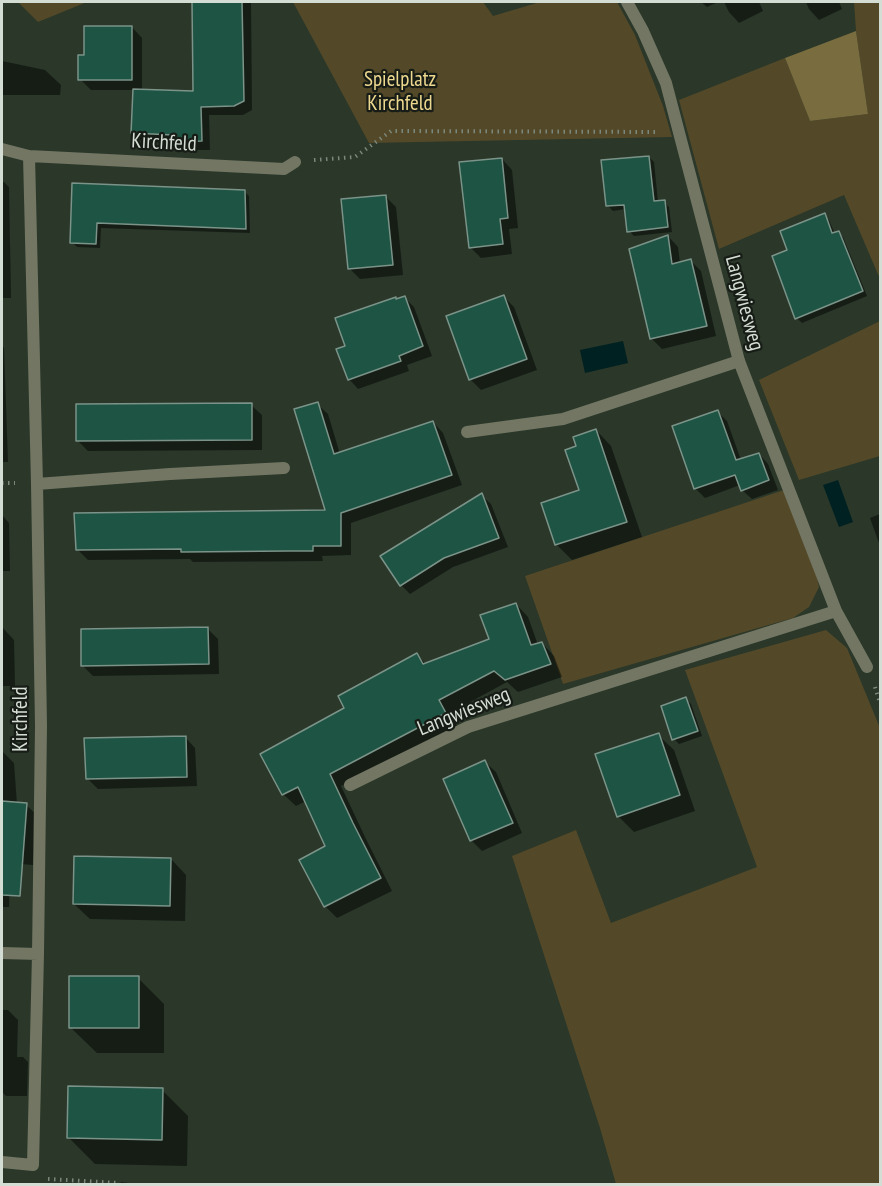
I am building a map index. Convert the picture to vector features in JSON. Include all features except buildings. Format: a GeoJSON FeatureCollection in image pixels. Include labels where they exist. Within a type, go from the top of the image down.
{"type":"FeatureCollection","features":[{"type":"Feature","properties":{"kind":"street","name":"Langwiesweg"},"geometry":{"type":"LineString","coordinates":[[627,2],[643,31],[666,83],[738,361],[836,611],[867,667]]}},
{"type":"Feature","properties":{"kind":"street","name":"Kirchfeld"},"geometry":{"type":"LineString","coordinates":[[2,149],[29,156],[284,169],[295,162]]}},
{"type":"Feature","properties":{"kind":"street","name":"Kirchfeld"},"geometry":{"type":"LineString","coordinates":[[2,1162],[33,1165],[41,726],[29,156]]}},
{"type":"Feature","properties":{"kind":"street"},"geometry":{"type":"LineString","coordinates":[[468,432],[563,419],[738,361]]}},
{"type":"Feature","properties":{"kind":"street"},"geometry":{"type":"LineString","coordinates":[[37,484],[284,468]]}},
{"type":"Feature","properties":{"kind":"street","name":"Langwiesweg"},"geometry":{"type":"LineString","coordinates":[[350,785],[468,727],[836,611]]}},
{"type":"Feature","properties":{"kind":"street"},"geometry":{"type":"LineString","coordinates":[[2,953],[38,954]]}},
{"type":"Feature","properties":{"kind":"path"},"geometry":{"type":"LineString","coordinates":[[295,162],[356,157],[391,131],[679,132]]}},
{"type":"Feature","properties":{"kind":"path"},"geometry":{"type":"LineString","coordinates":[[45,1179],[119,1184]]}},
{"type":"Feature","properties":{"kind":"green space"},"geometry":{"type":"Polygon","coordinates":[[[18,2],[87,2],[38,22],[18,2]]]}},
{"type":"Feature","properties":{"kind":"green space","name":"Spielplatz Kirchfeld"},"geometry":{"type":"Polygon","coordinates":[[[293,2],[483,2],[493,16],[540,2],[617,2],[635,35],[663,106],[672,137],[369,143],[293,2]]]}},
{"type":"Feature","properties":{"kind":"green space"},"geometry":{"type":"Polygon","coordinates":[[[854,2],[880,2],[880,279],[844,195],[719,249],[679,100],[785,58],[810,121],[868,114],[854,2]]]}},
{"type":"Feature","properties":{"kind":"green space"},"geometry":{"type":"Polygon","coordinates":[[[880,321],[880,456],[799,480],[759,380],[880,321]]]}},
{"type":"Feature","properties":{"kind":"green space"},"geometry":{"type":"Polygon","coordinates":[[[784,490],[814,564],[819,587],[809,607],[793,618],[563,684],[525,576],[784,490]]]}},
{"type":"Feature","properties":{"kind":"green space"},"geometry":{"type":"Polygon","coordinates":[[[826,630],[847,648],[880,728],[880,1184],[616,1184],[512,856],[576,830],[611,923],[757,867],[685,670],[826,630]]]}},
{"type":"Feature","properties":{"kind":"shaded area"},"geometry":{"type":"Polygon","coordinates":[[[856,31],[868,114],[810,121],[785,58],[856,31]]]}},
{"type":"Feature","properties":{"kind":"water"},"geometry":{"type":"Polygon","coordinates":[[[623,341],[628,363],[585,373],[580,350],[623,341]]]}},
{"type":"Feature","properties":{"kind":"water"},"geometry":{"type":"Polygon","coordinates":[[[838,480],[853,522],[839,527],[823,485],[838,480]]]}}]}
